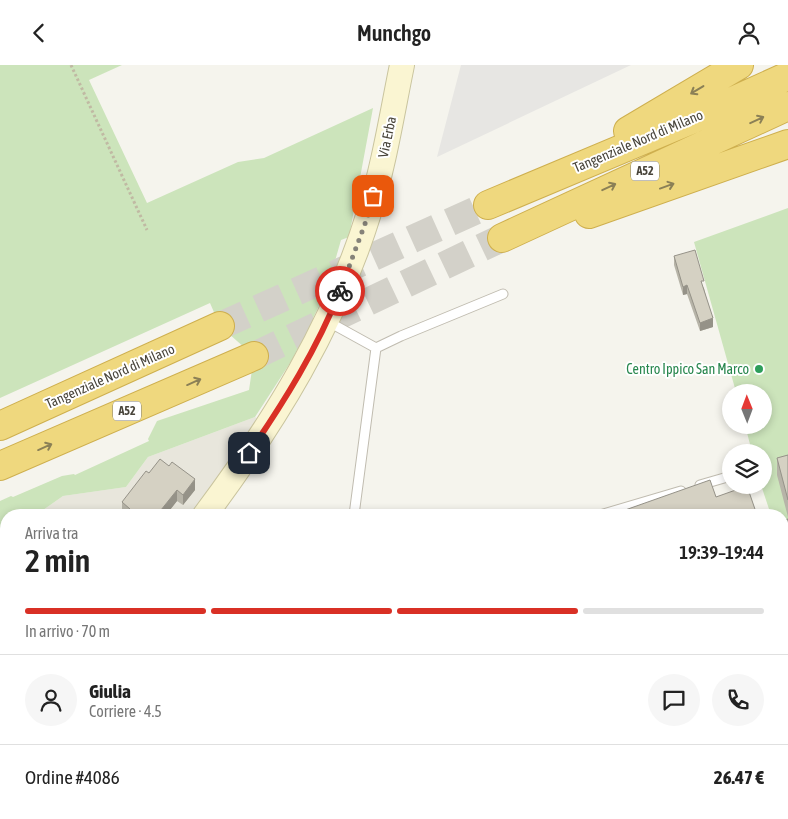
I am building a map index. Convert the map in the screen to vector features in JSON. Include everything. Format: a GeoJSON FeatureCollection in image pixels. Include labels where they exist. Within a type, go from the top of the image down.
{"type":"FeatureCollection","features":[{"type":"Feature","properties":{"kind":"highway","name":"A52"},"geometry":{"type":"LineString","coordinates":[[528,187],[617,138],[739,65]]}},
{"type":"Feature","properties":{"kind":"highway","name":"Tangenziale Nord di Milano"},"geometry":{"type":"LineString","coordinates":[[488,205],[693,119],[788,76]]}},
{"type":"Feature","properties":{"kind":"highway","name":"Tangenziale Nord di Milano"},"geometry":{"type":"LineString","coordinates":[[788,105],[504,241],[788,144]]}},
{"type":"Feature","properties":{"kind":"highway","name":"Tangenziale Nord di Milano"},"geometry":{"type":"LineString","coordinates":[[0,426],[220,326]]}},
{"type":"Feature","properties":{"kind":"highway","name":"A52"},"geometry":{"type":"LineString","coordinates":[[0,467],[254,356]]}},
{"type":"Feature","properties":{"kind":"main road","name":"Via Erba"},"geometry":{"type":"LineString","coordinates":[[209,509],[255,445],[294,385],[327,321],[349,269],[369,213],[402,65]]}},
{"type":"Feature","properties":{"kind":"lane"},"geometry":{"type":"LineString","coordinates":[[376,348],[502,294]]}},
{"type":"Feature","properties":{"kind":"lane"},"geometry":{"type":"LineString","coordinates":[[327,321],[376,348]]}},
{"type":"Feature","properties":{"kind":"lane"},"geometry":{"type":"LineString","coordinates":[[355,509],[376,348]]}},
{"type":"Feature","properties":{"kind":"lane"},"geometry":{"type":"LineString","coordinates":[[620,509],[722,479]]}},
{"type":"Feature","properties":{"kind":"path"},"geometry":{"type":"LineString","coordinates":[[71,65],[147,231]]}},
{"type":"Feature","properties":{"kind":"shaded area"},"geometry":{"type":"Polygon","coordinates":[[[461,65],[631,65],[437,157],[461,65]]]}},
{"type":"Feature","properties":{"kind":"shaded area"},"geometry":{"type":"Polygon","coordinates":[[[255,417],[267,424],[202,509],[45,509],[63,496],[126,487],[148,457],[255,417]]]}},
{"type":"Feature","properties":{"kind":"green space"},"geometry":{"type":"Polygon","coordinates":[[[0,65],[122,65],[89,80],[147,203],[238,162],[264,158],[373,108],[349,237],[341,240],[331,275],[317,310],[292,360],[255,417],[148,457],[126,487],[63,496],[45,509],[0,509],[0,501],[62,476],[75,475],[149,441],[148,439],[157,421],[249,390],[254,356],[220,326],[210,303],[0,398],[0,65]]]}},
{"type":"Feature","properties":{"kind":"green space","name":"Centro Ippico San Marco"},"geometry":{"type":"Polygon","coordinates":[[[788,208],[788,509],[769,509],[764,494],[772,494],[772,444],[750,444],[747,434],[772,434],[772,384],[734,384],[694,242],[788,208]]]}},
{"type":"Feature","properties":{"kind":"building"},"geometry":{"type":"Polygon","coordinates":[[[695,250],[704,281],[701,281],[713,318],[700,323],[687,285],[683,287],[674,256],[695,250]]]}},
{"type":"Feature","properties":{"kind":"building"},"geometry":{"type":"Polygon","coordinates":[[[788,455],[788,500],[777,458],[788,455]]]}},
{"type":"Feature","properties":{"kind":"building"},"geometry":{"type":"Polygon","coordinates":[[[160,459],[169,466],[172,462],[195,479],[183,495],[177,490],[162,509],[130,509],[122,502],[146,471],[149,473],[160,459]]]}},
{"type":"Feature","properties":{"kind":"building"},"geometry":{"type":"Polygon","coordinates":[[[710,480],[716,497],[724,494],[750,494],[755,509],[628,509],[710,480]]]}},
{"type":"Feature","properties":{"kind":"tunnel"},"geometry":{"type":"LineString","coordinates":[[220,326],[488,205]]}},
{"type":"Feature","properties":{"kind":"tunnel"},"geometry":{"type":"LineString","coordinates":[[254,356],[502,238]]}},
{"type":"Feature","properties":{"kind":"way so far"},"geometry":{"type":"LineString","coordinates":[[340,291],[369,213],[373,196]]}},
{"type":"Feature","properties":{"kind":"place","name":"Centro Ippico San Marco"},"geometry":{"type":"Point","coordinates":[759,369]}},
{"type":"Feature","properties":{"kind":"route"},"geometry":{"type":"LineString","coordinates":[[249,453],[303,369],[320,337],[340,291]]}}]}
